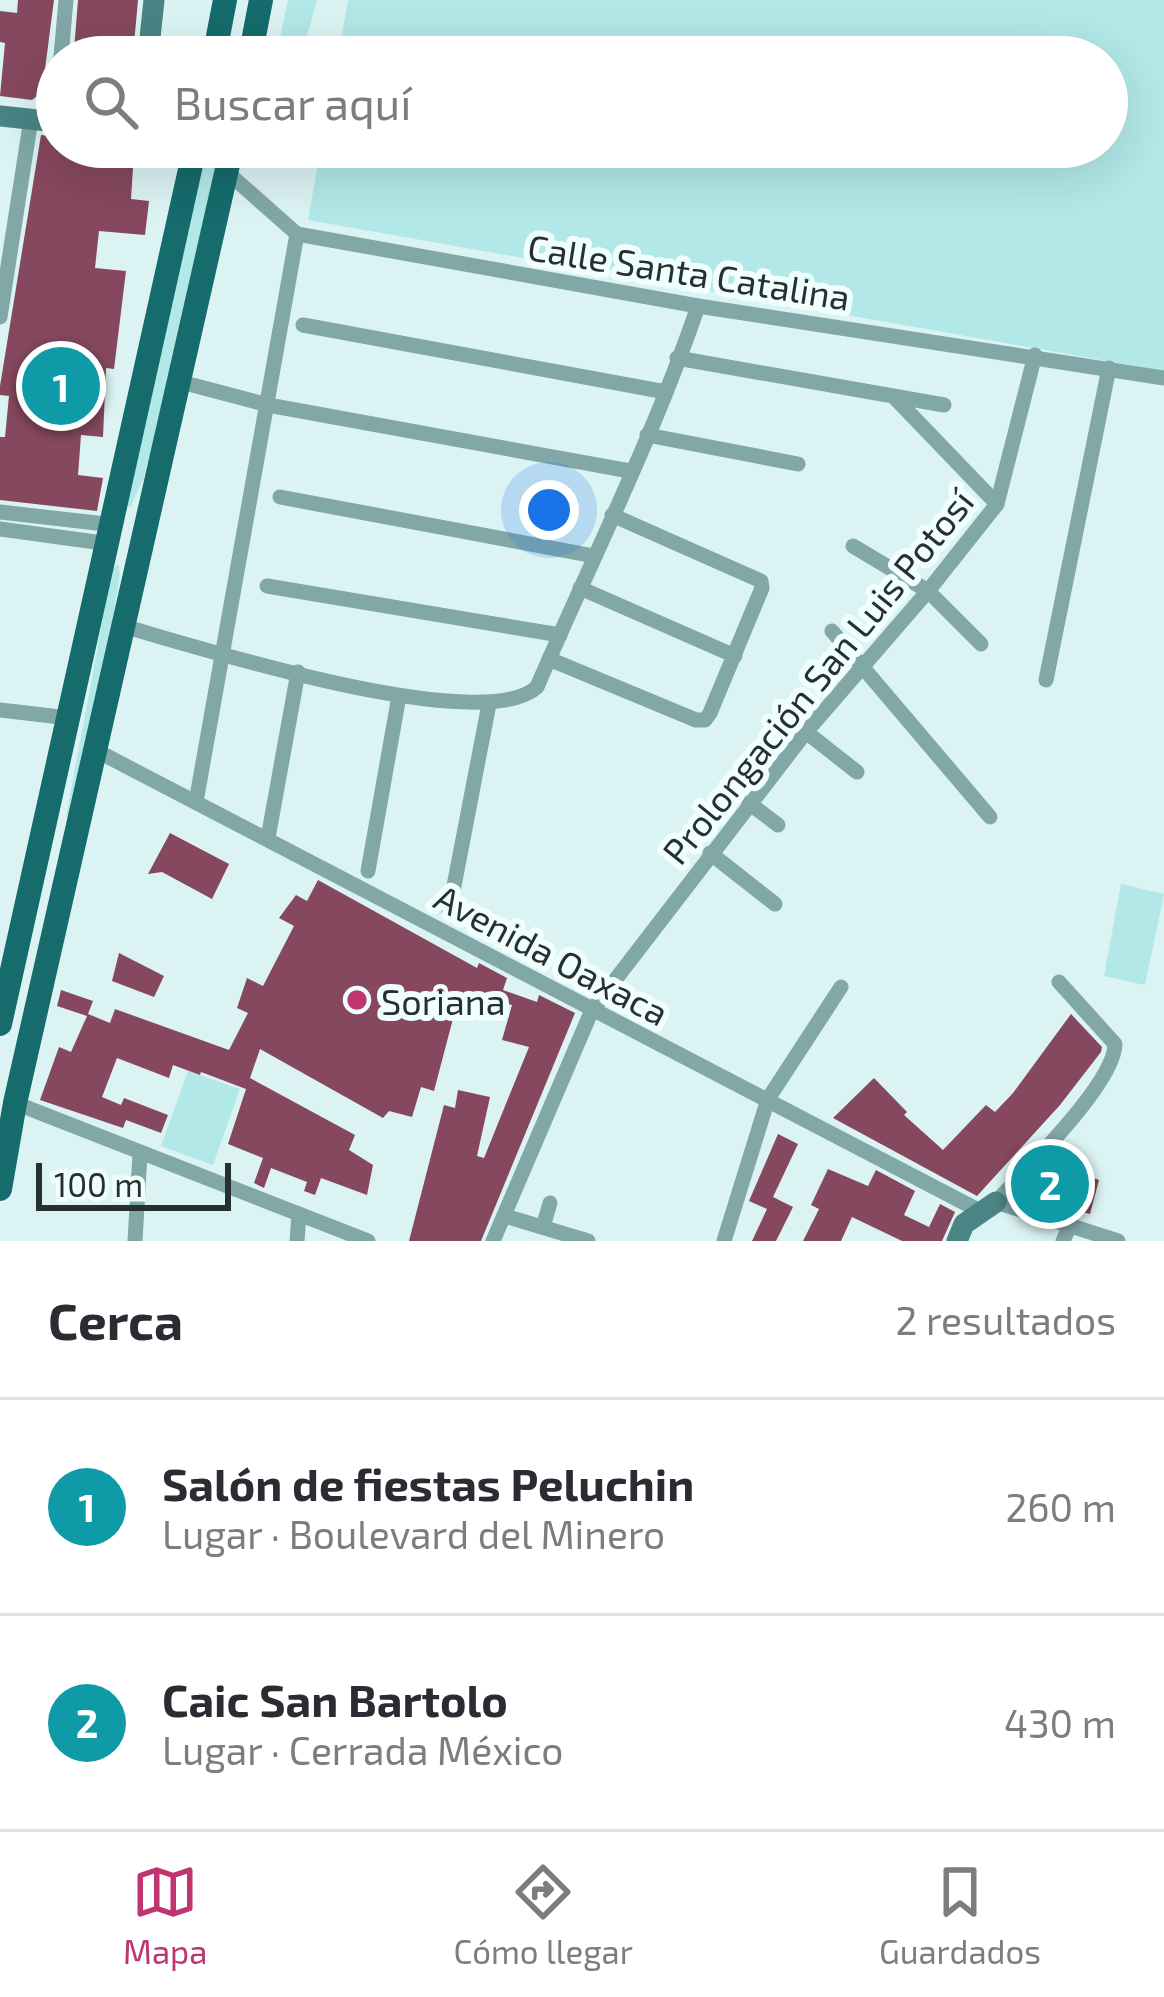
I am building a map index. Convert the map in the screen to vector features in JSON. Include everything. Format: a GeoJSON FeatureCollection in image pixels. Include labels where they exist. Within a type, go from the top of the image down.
{"type":"FeatureCollection","features":[{"type":"Feature","properties":{"kind":"main road"},"geometry":{"type":"LineString","coordinates":[[218,36],[225,0]]}},
{"type":"Feature","properties":{"kind":"main road"},"geometry":{"type":"LineString","coordinates":[[254,36],[261,0]]}},
{"type":"Feature","properties":{"kind":"main road"},"geometry":{"type":"LineString","coordinates":[[0,1189],[8,1096],[41,989],[36,961],[51,897],[48,888],[69,718],[115,535],[192,168]]}},
{"type":"Feature","properties":{"kind":"main road"},"geometry":{"type":"LineString","coordinates":[[0,1024],[9,943],[52,878],[52,849],[69,825],[97,751],[228,168]]}},
{"type":"Feature","properties":{"kind":"main road"},"geometry":{"type":"LineString","coordinates":[[115,535],[154,495]]}},
{"type":"Feature","properties":{"kind":"main road"},"geometry":{"type":"LineString","coordinates":[[115,535],[133,582]]}},
{"type":"Feature","properties":{"kind":"main road"},"geometry":{"type":"LineString","coordinates":[[69,718],[73,757],[69,825]]}},
{"type":"Feature","properties":{"kind":"street"},"geometry":{"type":"LineString","coordinates":[[63,36],[67,0]]}},
{"type":"Feature","properties":{"kind":"street"},"geometry":{"type":"LineString","coordinates":[[150,36],[154,0]]}},
{"type":"Feature","properties":{"kind":"street"},"geometry":{"type":"LineString","coordinates":[[0,116],[36,120]]}},
{"type":"Feature","properties":{"kind":"street"},"geometry":{"type":"LineString","coordinates":[[0,317],[36,167]]}},
{"type":"Feature","properties":{"kind":"street"},"geometry":{"type":"LineString","coordinates":[[196,802],[297,234],[238,168]]}},
{"type":"Feature","properties":{"kind":"street","name":"Calle Santa Catalina"},"geometry":{"type":"LineString","coordinates":[[297,234],[698,306],[1164,378]]}},
{"type":"Feature","properties":{"kind":"street"},"geometry":{"type":"LineString","coordinates":[[123,626],[399,696],[489,704],[526,697],[537,687],[666,392],[698,306]]}},
{"type":"Feature","properties":{"kind":"street"},"geometry":{"type":"LineString","coordinates":[[303,325],[666,392]]}},
{"type":"Feature","properties":{"kind":"street","name":"Prolongación San Luis Potosí"},"geometry":{"type":"LineString","coordinates":[[493,1241],[592,1010],[749,803],[997,503],[1035,355]]}},
{"type":"Feature","properties":{"kind":"street"},"geometry":{"type":"LineString","coordinates":[[677,358],[944,405]]}},
{"type":"Feature","properties":{"kind":"street"},"geometry":{"type":"LineString","coordinates":[[1046,680],[1109,368]]}},
{"type":"Feature","properties":{"kind":"street"},"geometry":{"type":"LineString","coordinates":[[181,382],[268,405],[630,471]]}},
{"type":"Feature","properties":{"kind":"street"},"geometry":{"type":"LineString","coordinates":[[895,397],[997,503]]}},
{"type":"Feature","properties":{"kind":"street"},"geometry":{"type":"LineString","coordinates":[[647,435],[798,464]]}},
{"type":"Feature","properties":{"kind":"street"},"geometry":{"type":"LineString","coordinates":[[280,496],[594,556]]}},
{"type":"Feature","properties":{"kind":"street"},"geometry":{"type":"LineString","coordinates":[[0,512],[115,535]]}},
{"type":"Feature","properties":{"kind":"street"},"geometry":{"type":"LineString","coordinates":[[549,659],[705,720],[735,656],[762,588],[760,581],[612,514]]}},
{"type":"Feature","properties":{"kind":"street"},"geometry":{"type":"LineString","coordinates":[[0,530],[115,535]]}},
{"type":"Feature","properties":{"kind":"street"},"geometry":{"type":"LineString","coordinates":[[853,546],[928,591],[981,644]]}},
{"type":"Feature","properties":{"kind":"street"},"geometry":{"type":"LineString","coordinates":[[268,586],[560,634]]}},
{"type":"Feature","properties":{"kind":"street"},"geometry":{"type":"LineString","coordinates":[[580,588],[735,656]]}},
{"type":"Feature","properties":{"kind":"street"},"geometry":{"type":"LineString","coordinates":[[832,632],[990,818]]}},
{"type":"Feature","properties":{"kind":"street"},"geometry":{"type":"LineString","coordinates":[[268,838],[298,672]]}},
{"type":"Feature","properties":{"kind":"street"},"geometry":{"type":"LineString","coordinates":[[368,871],[399,696]]}},
{"type":"Feature","properties":{"kind":"street"},"geometry":{"type":"LineString","coordinates":[[449,912],[489,704]]}},
{"type":"Feature","properties":{"kind":"street"},"geometry":{"type":"LineString","coordinates":[[0,710],[69,718]]}},
{"type":"Feature","properties":{"kind":"street"},"geometry":{"type":"LineString","coordinates":[[806,732],[857,772]]}},
{"type":"Feature","properties":{"kind":"street","name":"Avenida Oaxaca"},"geometry":{"type":"LineString","coordinates":[[97,751],[592,1010],[988,1207],[1070,1223],[1118,1241]]}},
{"type":"Feature","properties":{"kind":"street"},"geometry":{"type":"LineString","coordinates":[[749,803],[778,825]]}},
{"type":"Feature","properties":{"kind":"street"},"geometry":{"type":"LineString","coordinates":[[710,853],[775,904]]}},
{"type":"Feature","properties":{"kind":"street"},"geometry":{"type":"LineString","coordinates":[[957,1241],[964,1225],[988,1207],[1072,1119],[1115,1057],[1115,1044],[1059,982]]}},
{"type":"Feature","properties":{"kind":"street"},"geometry":{"type":"LineString","coordinates":[[724,1241],[769,1099],[841,987]]}},
{"type":"Feature","properties":{"kind":"street"},"geometry":{"type":"LineString","coordinates":[[8,1096],[140,1154],[368,1241]]}},
{"type":"Feature","properties":{"kind":"street"},"geometry":{"type":"LineString","coordinates":[[135,1241],[140,1154]]}},
{"type":"Feature","properties":{"kind":"street"},"geometry":{"type":"LineString","coordinates":[[543,1227],[550,1203]]}},
{"type":"Feature","properties":{"kind":"street"},"geometry":{"type":"LineString","coordinates":[[297,1241],[299,1214]]}},
{"type":"Feature","properties":{"kind":"street"},"geometry":{"type":"LineString","coordinates":[[505,1216],[588,1241]]}},
{"type":"Feature","properties":{"kind":"street"},"geometry":{"type":"LineString","coordinates":[[1063,1241],[1070,1223]]}},
{"type":"Feature","properties":{"kind":"shaded area"},"geometry":{"type":"Polygon","coordinates":[[[288,0],[317,0],[307,36],[280,36],[288,0]]]}},
{"type":"Feature","properties":{"kind":"shaded area"},"geometry":{"type":"Polygon","coordinates":[[[348,0],[1164,0],[1164,371],[308,220],[317,168],[1128,168],[1128,36],[342,36],[348,0]]]}},
{"type":"Feature","properties":{"kind":"shaded area"},"geometry":{"type":"Polygon","coordinates":[[[201,168],[219,168],[167,397],[143,480],[130,508],[127,504],[201,168]]]}},
{"type":"Feature","properties":{"kind":"shaded area"},"geometry":{"type":"Polygon","coordinates":[[[118,564],[102,686],[69,818],[112,570],[118,564]]]}},
{"type":"Feature","properties":{"kind":"shaded area"},"geometry":{"type":"Polygon","coordinates":[[[1121,884],[1164,894],[1145,985],[1104,976],[1121,884]]]}},
{"type":"Feature","properties":{"kind":"shaded area"},"geometry":{"type":"Polygon","coordinates":[[[188,1071],[240,1089],[213,1165],[161,1146],[188,1071]]]}},
{"type":"Feature","properties":{"kind":"building"},"geometry":{"type":"Polygon","coordinates":[[[18,0],[54,0],[49,36],[36,36],[36,97],[32,100],[0,96],[5,43],[0,42],[0,11],[17,13],[18,0]]]}},
{"type":"Feature","properties":{"kind":"building"},"geometry":{"type":"Polygon","coordinates":[[[78,0],[138,0],[135,36],[75,36],[78,0]]]}},
{"type":"Feature","properties":{"kind":"building"},"geometry":{"type":"Polygon","coordinates":[[[36,166],[133,168],[131,199],[149,201],[145,235],[99,231],[95,268],[126,271],[114,369],[106,368],[103,437],[81,435],[78,475],[103,478],[97,511],[0,500],[0,437],[5,437],[9,396],[0,395],[36,166]]]}},
{"type":"Feature","properties":{"kind":"building"},"geometry":{"type":"Polygon","coordinates":[[[170,833],[229,864],[212,899],[162,872],[148,874],[170,833]]]}},
{"type":"Feature","properties":{"kind":"building"},"geometry":{"type":"Polygon","coordinates":[[[318,880],[477,968],[479,963],[507,978],[503,990],[537,1002],[539,995],[575,1013],[481,1241],[409,1241],[444,1105],[455,1108],[458,1090],[490,1097],[477,1156],[484,1158],[529,1047],[502,1040],[512,1005],[460,992],[434,1091],[421,1087],[412,1117],[389,1111],[383,1118],[260,1049],[250,1078],[355,1135],[349,1150],[373,1165],[367,1195],[321,1178],[315,1195],[304,1191],[307,1182],[271,1168],[264,1188],[254,1183],[263,1158],[228,1144],[246,1089],[201,1072],[173,1065],[169,1078],[117,1058],[102,1097],[121,1105],[124,1098],[168,1115],[161,1133],[126,1120],[123,1128],[40,1100],[59,1047],[71,1052],[87,1016],[57,1006],[61,990],[93,1001],[88,1014],[110,1023],[115,1009],[229,1050],[248,1013],[237,1008],[247,978],[263,986],[294,926],[279,918],[296,895],[307,901],[318,880]]]}},
{"type":"Feature","properties":{"kind":"building"},"geometry":{"type":"Polygon","coordinates":[[[119,953],[164,976],[154,997],[112,981],[119,953]]]}},
{"type":"Feature","properties":{"kind":"building"},"geometry":{"type":"Polygon","coordinates":[[[1071,1014],[1102,1047],[1101,1052],[977,1196],[833,1118],[874,1078],[907,1112],[904,1115],[943,1150],[986,1105],[995,1112],[1013,1093],[1071,1014]]]}},
{"type":"Feature","properties":{"kind":"building"},"geometry":{"type":"Polygon","coordinates":[[[778,1134],[798,1144],[773,1197],[793,1207],[776,1241],[752,1241],[767,1209],[749,1201],[778,1134]]]}},
{"type":"Feature","properties":{"kind":"building"},"geometry":{"type":"Polygon","coordinates":[[[1070,1149],[1078,1157],[1073,1171],[1099,1180],[1090,1214],[1019,1195],[1061,1150],[1066,1154],[1070,1149]]]}},
{"type":"Feature","properties":{"kind":"building"},"geometry":{"type":"Polygon","coordinates":[[[828,1169],[868,1186],[876,1170],[915,1191],[904,1215],[929,1227],[940,1204],[955,1212],[942,1241],[902,1241],[852,1217],[841,1241],[803,1241],[819,1209],[811,1205],[828,1169]]]}},
{"type":"Feature","properties":{"kind":"place","name":"Salón de fiestas Peluchin"},"geometry":{"type":"Point","coordinates":[61,386]}},
{"type":"Feature","properties":{"kind":"place","name":"Soriana"},"geometry":{"type":"Point","coordinates":[357,1000]}},
{"type":"Feature","properties":{"kind":"place","name":"Caic San Bartolo"},"geometry":{"type":"Point","coordinates":[1050,1184]}}]}
